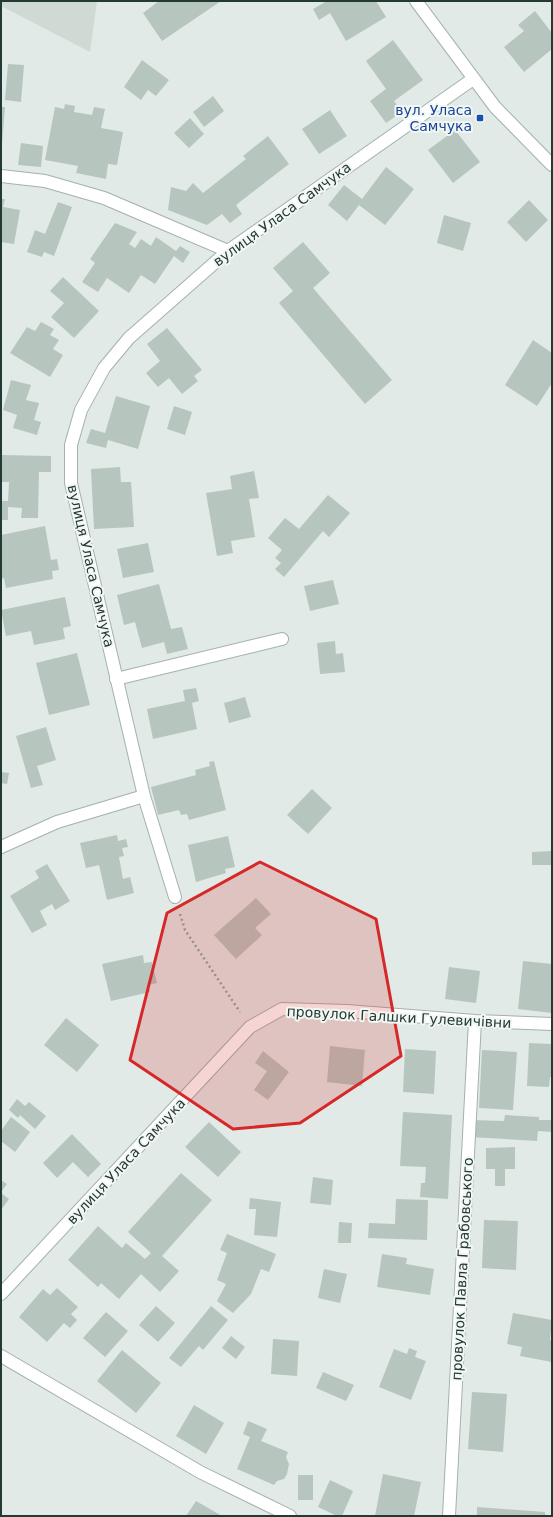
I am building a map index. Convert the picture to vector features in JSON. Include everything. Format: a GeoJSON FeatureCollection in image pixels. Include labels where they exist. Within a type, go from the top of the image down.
{"type":"FeatureCollection","features":[{"type":"Feature","properties":{"kind":"street"},"geometry":{"type":"LineString","coordinates":[[416,1],[494,107],[552,165]]}},
{"type":"Feature","properties":{"kind":"street","name":"вулиця Уласа Самчука"},"geometry":{"type":"LineString","coordinates":[[175,897],[144,796],[71,483],[71,445],[80,410],[104,368],[129,338],[228,251],[473,79]]}},
{"type":"Feature","properties":{"kind":"street"},"geometry":{"type":"LineString","coordinates":[[1,176],[45,181],[104,198],[228,251]]}},
{"type":"Feature","properties":{"kind":"street"},"geometry":{"type":"LineString","coordinates":[[116,679],[282,638]]}},
{"type":"Feature","properties":{"kind":"street"},"geometry":{"type":"LineString","coordinates":[[1,848],[57,822],[144,796]]}},
{"type":"Feature","properties":{"kind":"street","name":"провулок Галшки Гулевичівни"},"geometry":{"type":"LineString","coordinates":[[250,1028],[282,1009],[347,1011],[475,1021],[552,1024]]}},
{"type":"Feature","properties":{"kind":"street","name":"провулок Павла Грабовського"},"geometry":{"type":"LineString","coordinates":[[449,1516],[475,1021]]}},
{"type":"Feature","properties":{"kind":"street","name":"вулиця Уласа Самчука"},"geometry":{"type":"LineString","coordinates":[[1,1294],[250,1028]]}},
{"type":"Feature","properties":{"kind":"street"},"geometry":{"type":"LineString","coordinates":[[1,1356],[200,1472],[290,1516]]}},
{"type":"Feature","properties":{"kind":"path"},"geometry":{"type":"LineString","coordinates":[[175,897],[185,930],[250,1028]]}},
{"type":"Feature","properties":{"kind":"highlighted area"},"geometry":{"type":"Polygon","coordinates":[[[260,862],[376,919],[401,1056],[300,1123],[233,1129],[130,1060],[167,913],[260,862]]]}},
{"type":"Feature","properties":{"kind":"shaded area"},"geometry":{"type":"Polygon","coordinates":[[[1,1],[97,1],[90,52],[1,6],[1,1]]]}},
{"type":"Feature","properties":{"kind":"building"},"geometry":{"type":"Polygon","coordinates":[[[159,1],[221,1],[162,41],[143,13],[159,1]]]}},
{"type":"Feature","properties":{"kind":"building"},"geometry":{"type":"Polygon","coordinates":[[[327,1],[376,1],[386,17],[346,41],[330,13],[319,20],[313,9],[327,1]]]}},
{"type":"Feature","properties":{"kind":"building"},"geometry":{"type":"Polygon","coordinates":[[[535,11],[552,33],[552,49],[524,72],[504,47],[524,31],[518,25],[535,11]]]}},
{"type":"Feature","properties":{"kind":"building"},"geometry":{"type":"Polygon","coordinates":[[[393,40],[423,80],[394,101],[402,112],[386,123],[370,101],[386,89],[366,61],[393,40]]]}},
{"type":"Feature","properties":{"kind":"building"},"geometry":{"type":"Polygon","coordinates":[[[142,60],[169,80],[156,96],[148,90],[141,100],[124,87],[142,60]]]}},
{"type":"Feature","properties":{"kind":"building"},"geometry":{"type":"Polygon","coordinates":[[[8,64],[24,65],[21,102],[5,100],[8,64]]]}},
{"type":"Feature","properties":{"kind":"building"},"geometry":{"type":"Polygon","coordinates":[[[213,96],[224,111],[204,127],[193,112],[213,96]]]}},
{"type":"Feature","properties":{"kind":"building"},"geometry":{"type":"Polygon","coordinates":[[[65,104],[75,106],[74,112],[92,115],[94,107],[105,109],[101,128],[123,132],[117,165],[108,164],[106,179],[76,173],[78,166],[45,160],[55,107],[64,109],[65,104]]]}},
{"type":"Feature","properties":{"kind":"building"},"geometry":{"type":"Polygon","coordinates":[[[1,107],[5,107],[2,145],[1,145],[1,107]]]}},
{"type":"Feature","properties":{"kind":"building"},"geometry":{"type":"Polygon","coordinates":[[[330,110],[347,136],[319,154],[302,129],[330,110]]]}},
{"type":"Feature","properties":{"kind":"building"},"geometry":{"type":"Polygon","coordinates":[[[190,118],[204,134],[189,148],[174,133],[190,118]]]}},
{"type":"Feature","properties":{"kind":"building"},"geometry":{"type":"Polygon","coordinates":[[[455,130],[480,162],[453,183],[428,150],[455,130]]]}},
{"type":"Feature","properties":{"kind":"building"},"geometry":{"type":"Polygon","coordinates":[[[268,136],[289,164],[236,205],[242,214],[230,223],[222,214],[207,225],[168,210],[171,187],[186,191],[193,183],[203,193],[246,159],[243,156],[268,136]]]}},
{"type":"Feature","properties":{"kind":"building"},"geometry":{"type":"Polygon","coordinates":[[[21,143],[43,146],[41,167],[18,165],[21,143]]]}},
{"type":"Feature","properties":{"kind":"building"},"geometry":{"type":"Polygon","coordinates":[[[386,167],[414,189],[385,225],[359,205],[347,221],[328,205],[344,185],[362,199],[386,167]]]}},
{"type":"Feature","properties":{"kind":"building"},"geometry":{"type":"Polygon","coordinates":[[[1,199],[5,199],[3,207],[20,210],[14,244],[1,242],[1,199]]]}},
{"type":"Feature","properties":{"kind":"building"},"geometry":{"type":"Polygon","coordinates":[[[529,200],[548,220],[526,242],[507,222],[529,200]]]}},
{"type":"Feature","properties":{"kind":"building"},"geometry":{"type":"Polygon","coordinates":[[[58,202],[72,207],[54,256],[44,252],[42,257],[27,252],[35,230],[45,234],[58,202]]]}},
{"type":"Feature","properties":{"kind":"building"},"geometry":{"type":"Polygon","coordinates":[[[444,215],[471,223],[463,251],[437,243],[444,215]]]}},
{"type":"Feature","properties":{"kind":"building"},"geometry":{"type":"Polygon","coordinates":[[[115,223],[137,232],[129,244],[135,248],[141,239],[151,246],[156,237],[176,251],[180,246],[190,252],[183,263],[174,256],[155,284],[141,275],[129,293],[107,278],[98,292],[82,282],[95,263],[90,259],[115,223]]]}},
{"type":"Feature","properties":{"kind":"building"},"geometry":{"type":"Polygon","coordinates":[[[303,242],[330,273],[313,288],[392,380],[365,404],[279,303],[293,291],[273,268],[303,242]]]}},
{"type":"Feature","properties":{"kind":"building"},"geometry":{"type":"Polygon","coordinates":[[[63,277],[99,311],[74,338],[51,317],[64,303],[50,291],[63,277]]]}},
{"type":"Feature","properties":{"kind":"building"},"geometry":{"type":"Polygon","coordinates":[[[41,322],[54,329],[50,335],[59,340],[53,349],[63,355],[50,377],[10,353],[27,327],[35,331],[41,322]]]}},
{"type":"Feature","properties":{"kind":"building"},"geometry":{"type":"Polygon","coordinates":[[[167,328],[202,370],[194,376],[198,381],[182,394],[169,378],[158,387],[146,373],[160,361],[147,344],[167,328]]]}},
{"type":"Feature","properties":{"kind":"building"},"geometry":{"type":"Polygon","coordinates":[[[533,340],[552,353],[552,383],[537,406],[505,385],[533,340]]]}},
{"type":"Feature","properties":{"kind":"building"},"geometry":{"type":"Polygon","coordinates":[[[11,380],[31,385],[26,400],[39,403],[34,420],[41,422],[37,435],[13,428],[17,415],[3,410],[11,380]]]}},
{"type":"Feature","properties":{"kind":"building"},"geometry":{"type":"Polygon","coordinates":[[[116,396],[150,406],[138,449],[108,440],[106,448],[86,443],[91,429],[105,433],[116,396]]]}},
{"type":"Feature","properties":{"kind":"building"},"geometry":{"type":"Polygon","coordinates":[[[174,406],[192,412],[185,435],[167,429],[174,406]]]}},
{"type":"Feature","properties":{"kind":"building"},"geometry":{"type":"Polygon","coordinates":[[[1,455],[51,456],[51,472],[39,472],[38,518],[21,518],[22,508],[8,507],[8,520],[1,520],[1,501],[8,501],[9,482],[1,482],[1,455]]]}},
{"type":"Feature","properties":{"kind":"building"},"geometry":{"type":"Polygon","coordinates":[[[120,467],[121,482],[131,482],[134,527],[94,529],[91,469],[120,467]]]}},
{"type":"Feature","properties":{"kind":"building"},"geometry":{"type":"Polygon","coordinates":[[[254,471],[259,498],[249,499],[255,537],[231,541],[233,553],[217,556],[206,493],[232,489],[230,476],[254,471]]]}},
{"type":"Feature","properties":{"kind":"building"},"geometry":{"type":"Polygon","coordinates":[[[328,495],[350,513],[329,537],[323,531],[284,577],[275,569],[281,563],[275,558],[282,550],[268,538],[285,518],[299,529],[328,495]]]}},
{"type":"Feature","properties":{"kind":"building"},"geometry":{"type":"Polygon","coordinates":[[[45,526],[51,560],[57,559],[59,570],[52,571],[53,579],[6,588],[4,578],[1,579],[1,535],[45,526]]]}},
{"type":"Feature","properties":{"kind":"building"},"geometry":{"type":"Polygon","coordinates":[[[148,543],[154,572],[123,578],[117,549],[148,543]]]}},
{"type":"Feature","properties":{"kind":"building"},"geometry":{"type":"Polygon","coordinates":[[[333,580],[339,604],[310,611],[304,586],[333,580]]]}},
{"type":"Feature","properties":{"kind":"building"},"geometry":{"type":"Polygon","coordinates":[[[159,584],[171,629],[182,627],[188,649],[167,654],[164,642],[142,648],[135,622],[124,625],[117,595],[159,584]]]}},
{"type":"Feature","properties":{"kind":"building"},"geometry":{"type":"Polygon","coordinates":[[[65,597],[71,626],[63,628],[65,639],[34,645],[31,631],[6,636],[1,610],[65,597]]]}},
{"type":"Feature","properties":{"kind":"building"},"geometry":{"type":"Polygon","coordinates":[[[335,641],[336,654],[343,653],[345,672],[320,674],[317,643],[335,641]]]}},
{"type":"Feature","properties":{"kind":"building"},"geometry":{"type":"Polygon","coordinates":[[[77,653],[90,705],[49,715],[36,663],[77,653]]]}},
{"type":"Feature","properties":{"kind":"building"},"geometry":{"type":"Polygon","coordinates":[[[196,688],[199,701],[192,703],[197,729],[153,739],[147,709],[185,701],[183,690],[196,688]]]}},
{"type":"Feature","properties":{"kind":"building"},"geometry":{"type":"Polygon","coordinates":[[[245,697],[251,717],[229,723],[224,703],[245,697]]]}},
{"type":"Feature","properties":{"kind":"building"},"geometry":{"type":"Polygon","coordinates":[[[46,727],[56,760],[37,766],[43,785],[31,788],[16,736],[46,727]]]}},
{"type":"Feature","properties":{"kind":"building"},"geometry":{"type":"Polygon","coordinates":[[[214,761],[226,810],[189,820],[187,814],[181,815],[179,810],[158,815],[151,787],[196,775],[195,770],[210,766],[209,762],[214,761]]]}},
{"type":"Feature","properties":{"kind":"building"},"geometry":{"type":"Polygon","coordinates":[[[1,772],[9,773],[7,784],[1,783],[1,772]]]}},
{"type":"Feature","properties":{"kind":"building"},"geometry":{"type":"Polygon","coordinates":[[[312,789],[332,808],[308,834],[287,815],[312,789]]]}},
{"type":"Feature","properties":{"kind":"building"},"geometry":{"type":"Polygon","coordinates":[[[117,835],[118,841],[126,839],[128,847],[122,848],[124,856],[119,857],[123,879],[130,877],[134,893],[107,900],[99,865],[86,868],[80,843],[117,835]]]}},
{"type":"Feature","properties":{"kind":"building"},"geometry":{"type":"Polygon","coordinates":[[[228,836],[235,867],[225,869],[226,873],[196,882],[188,845],[228,836]]]}},
{"type":"Feature","properties":{"kind":"building"},"geometry":{"type":"Polygon","coordinates":[[[552,851],[552,865],[532,865],[532,852],[552,851]]]}},
{"type":"Feature","properties":{"kind":"building"},"geometry":{"type":"Polygon","coordinates":[[[47,864],[70,901],[55,910],[52,904],[40,911],[47,925],[32,933],[10,896],[39,878],[35,871],[47,864]]]}},
{"type":"Feature","properties":{"kind":"building"},"geometry":{"type":"Polygon","coordinates":[[[256,898],[271,914],[255,928],[262,935],[236,959],[214,935],[256,898]]]}},
{"type":"Feature","properties":{"kind":"building"},"geometry":{"type":"Polygon","coordinates":[[[143,955],[144,963],[152,962],[157,983],[148,985],[150,992],[111,1001],[102,964],[143,955]]]}},
{"type":"Feature","properties":{"kind":"building"},"geometry":{"type":"Polygon","coordinates":[[[523,961],[552,964],[552,1013],[518,1009],[523,961]]]}},
{"type":"Feature","properties":{"kind":"building"},"geometry":{"type":"Polygon","coordinates":[[[449,967],[480,971],[476,1003],[445,999],[449,967]]]}},
{"type":"Feature","properties":{"kind":"building"},"geometry":{"type":"Polygon","coordinates":[[[66,1018],[99,1045],[77,1072],[44,1045],[66,1018]]]}},
{"type":"Feature","properties":{"kind":"building"},"geometry":{"type":"Polygon","coordinates":[[[529,1043],[551,1044],[552,1077],[550,1077],[549,1087],[527,1086],[529,1043]]]}},
{"type":"Feature","properties":{"kind":"building"},"geometry":{"type":"Polygon","coordinates":[[[330,1046],[365,1050],[362,1086],[327,1082],[330,1046]]]}},
{"type":"Feature","properties":{"kind":"building"},"geometry":{"type":"Polygon","coordinates":[[[405,1049],[436,1051],[434,1094],[403,1092],[405,1049]]]}},
{"type":"Feature","properties":{"kind":"building"},"geometry":{"type":"Polygon","coordinates":[[[482,1050],[517,1052],[513,1110],[479,1108],[482,1050]]]}},
{"type":"Feature","properties":{"kind":"building"},"geometry":{"type":"Polygon","coordinates":[[[263,1051],[289,1072],[268,1100],[254,1090],[267,1071],[255,1063],[263,1051]]]}},
{"type":"Feature","properties":{"kind":"building"},"geometry":{"type":"Polygon","coordinates":[[[17,1099],[25,1106],[29,1102],[46,1116],[35,1129],[20,1115],[18,1118],[9,1110],[17,1099]]]}},
{"type":"Feature","properties":{"kind":"building"},"geometry":{"type":"Polygon","coordinates":[[[403,1112],[452,1115],[448,1199],[420,1197],[421,1183],[425,1183],[426,1167],[400,1166],[403,1112]]]}},
{"type":"Feature","properties":{"kind":"building"},"geometry":{"type":"Polygon","coordinates":[[[505,1115],[539,1117],[539,1120],[552,1120],[552,1132],[538,1131],[537,1141],[471,1137],[472,1120],[504,1121],[505,1115]]]}},
{"type":"Feature","properties":{"kind":"building"},"geometry":{"type":"Polygon","coordinates":[[[11,1117],[30,1132],[15,1152],[1,1141],[1,1131],[11,1117]]]}},
{"type":"Feature","properties":{"kind":"building"},"geometry":{"type":"Polygon","coordinates":[[[209,1122],[241,1152],[218,1177],[185,1147],[209,1122]]]}},
{"type":"Feature","properties":{"kind":"building"},"geometry":{"type":"Polygon","coordinates":[[[72,1134],[101,1164],[88,1177],[73,1162],[57,1178],[43,1163],[72,1134]]]}},
{"type":"Feature","properties":{"kind":"building"},"geometry":{"type":"Polygon","coordinates":[[[515,1147],[515,1169],[505,1169],[505,1186],[495,1186],[495,1169],[486,1169],[486,1148],[515,1147]]]}},
{"type":"Feature","properties":{"kind":"building"},"geometry":{"type":"Polygon","coordinates":[[[181,1173],[212,1200],[162,1256],[179,1271],[160,1292],[141,1274],[119,1299],[101,1283],[98,1287],[68,1260],[98,1226],[122,1248],[126,1243],[145,1259],[151,1253],[128,1232],[181,1173]]]}},
{"type":"Feature","properties":{"kind":"building"},"geometry":{"type":"Polygon","coordinates":[[[313,1177],[333,1180],[331,1205],[310,1203],[313,1177]]]}},
{"type":"Feature","properties":{"kind":"building"},"geometry":{"type":"Polygon","coordinates":[[[1,1180],[7,1184],[1,1192],[1,1180]]]}},
{"type":"Feature","properties":{"kind":"building"},"geometry":{"type":"Polygon","coordinates":[[[1,1193],[9,1199],[1,1210],[1,1193]]]}},
{"type":"Feature","properties":{"kind":"building"},"geometry":{"type":"Polygon","coordinates":[[[250,1198],[281,1202],[277,1237],[254,1235],[256,1209],[249,1209],[250,1198]]]}},
{"type":"Feature","properties":{"kind":"building"},"geometry":{"type":"Polygon","coordinates":[[[396,1199],[428,1200],[427,1240],[368,1238],[369,1223],[395,1224],[396,1199]]]}},
{"type":"Feature","properties":{"kind":"building"},"geometry":{"type":"Polygon","coordinates":[[[484,1220],[518,1221],[516,1270],[482,1268],[484,1220]]]}},
{"type":"Feature","properties":{"kind":"building"},"geometry":{"type":"Polygon","coordinates":[[[339,1222],[352,1223],[351,1243],[338,1243],[339,1222]]]}},
{"type":"Feature","properties":{"kind":"building"},"geometry":{"type":"Polygon","coordinates":[[[227,1234],[276,1254],[269,1272],[261,1269],[251,1294],[233,1313],[217,1301],[226,1284],[217,1280],[227,1253],[220,1250],[227,1234]]]}},
{"type":"Feature","properties":{"kind":"building"},"geometry":{"type":"Polygon","coordinates":[[[382,1254],[407,1258],[406,1264],[434,1269],[430,1295],[377,1287],[382,1254]]]}},
{"type":"Feature","properties":{"kind":"building"},"geometry":{"type":"Polygon","coordinates":[[[324,1269],[347,1274],[340,1303],[318,1298],[324,1269]]]}},
{"type":"Feature","properties":{"kind":"building"},"geometry":{"type":"Polygon","coordinates":[[[57,1288],[78,1307],[71,1314],[77,1320],[70,1328],[64,1323],[47,1342],[19,1317],[43,1289],[50,1295],[57,1288]]]}},
{"type":"Feature","properties":{"kind":"building"},"geometry":{"type":"Polygon","coordinates":[[[156,1306],[175,1323],[158,1342],[139,1325],[156,1306]]]}},
{"type":"Feature","properties":{"kind":"building"},"geometry":{"type":"Polygon","coordinates":[[[211,1306],[228,1320],[203,1350],[199,1346],[181,1367],[169,1358],[211,1306]]]}},
{"type":"Feature","properties":{"kind":"building"},"geometry":{"type":"Polygon","coordinates":[[[106,1312],[128,1331],[105,1357],[83,1338],[106,1312]]]}},
{"type":"Feature","properties":{"kind":"building"},"geometry":{"type":"Polygon","coordinates":[[[513,1313],[552,1320],[550,1340],[552,1341],[552,1362],[520,1356],[522,1347],[507,1344],[513,1313]]]}},
{"type":"Feature","properties":{"kind":"building"},"geometry":{"type":"Polygon","coordinates":[[[231,1336],[245,1347],[236,1359],[222,1348],[231,1336]]]}},
{"type":"Feature","properties":{"kind":"building"},"geometry":{"type":"Polygon","coordinates":[[[273,1339],[299,1341],[297,1376],[271,1374],[273,1339]]]}},
{"type":"Feature","properties":{"kind":"building"},"geometry":{"type":"Polygon","coordinates":[[[409,1348],[417,1351],[415,1357],[426,1361],[411,1400],[379,1387],[394,1349],[407,1354],[409,1348]]]}},
{"type":"Feature","properties":{"kind":"building"},"geometry":{"type":"Polygon","coordinates":[[[122,1350],[161,1383],[136,1413],[97,1381],[122,1350]]]}},
{"type":"Feature","properties":{"kind":"building"},"geometry":{"type":"Polygon","coordinates":[[[323,1372],[354,1385],[346,1401],[316,1388],[323,1372]]]}},
{"type":"Feature","properties":{"kind":"building"},"geometry":{"type":"Polygon","coordinates":[[[472,1392],[507,1394],[503,1452],[468,1449],[472,1392]]]}},
{"type":"Feature","properties":{"kind":"building"},"geometry":{"type":"Polygon","coordinates":[[[194,1405],[224,1423],[206,1454],[176,1436],[194,1405]]]}},
{"type":"Feature","properties":{"kind":"building"},"geometry":{"type":"Polygon","coordinates":[[[248,1421],[267,1429],[261,1441],[288,1452],[286,1457],[289,1464],[287,1474],[284,1479],[277,1481],[274,1485],[237,1469],[250,1437],[243,1434],[248,1421]]]}},
{"type":"Feature","properties":{"kind":"building"},"geometry":{"type":"Polygon","coordinates":[[[383,1474],[421,1482],[414,1516],[375,1516],[383,1474]]]}},
{"type":"Feature","properties":{"kind":"building"},"geometry":{"type":"Polygon","coordinates":[[[298,1475],[313,1475],[313,1500],[298,1500],[298,1475]]]}},
{"type":"Feature","properties":{"kind":"building"},"geometry":{"type":"Polygon","coordinates":[[[330,1480],[353,1491],[342,1516],[337,1516],[318,1507],[330,1480]]]}},
{"type":"Feature","properties":{"kind":"building"},"geometry":{"type":"Polygon","coordinates":[[[196,1501],[222,1516],[186,1516],[196,1501]]]}},
{"type":"Feature","properties":{"kind":"building"},"geometry":{"type":"Polygon","coordinates":[[[477,1507],[545,1512],[545,1516],[477,1516],[477,1507]]]}},
{"type":"Feature","properties":{"kind":"place","name":"вул. Уласа Самчука"},"geometry":{"type":"Point","coordinates":[480,118]}}]}
